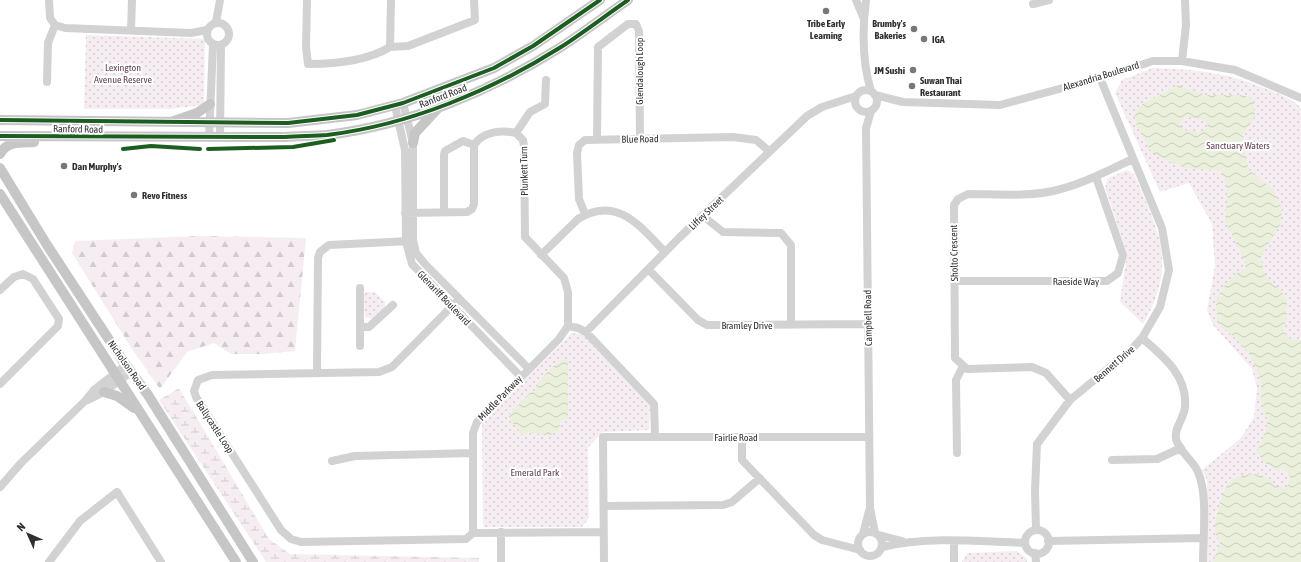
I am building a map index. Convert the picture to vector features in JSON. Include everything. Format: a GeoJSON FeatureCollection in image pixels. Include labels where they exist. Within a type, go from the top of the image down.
{"type":"FeatureCollection","features":[{"type":"Feature","properties":{"kind":"main road","name":"Ranford Road"},"geometry":{"type":"LineString","coordinates":[[0,120],[168,123],[288,123],[357,115],[399,104],[494,68],[533,46],[600,0]]}},
{"type":"Feature","properties":{"kind":"main road","name":"Ranford Road"},"geometry":{"type":"LineString","coordinates":[[0,136],[285,137],[327,135],[402,118],[440,107],[487,87],[539,60],[628,0]]}},
{"type":"Feature","properties":{"kind":"main road"},"geometry":{"type":"LineString","coordinates":[[168,123],[197,113],[210,104]]}},
{"type":"Feature","properties":{"kind":"main road"},"geometry":{"type":"LineString","coordinates":[[413,143],[415,133],[440,107]]}},
{"type":"Feature","properties":{"kind":"main road"},"geometry":{"type":"LineString","coordinates":[[0,154],[2,150],[11,144],[64,141],[79,136]]}},
{"type":"Feature","properties":{"kind":"main road","name":"Nicholson Road"},"geometry":{"type":"LineString","coordinates":[[0,168],[47,245],[129,369],[148,395],[253,562]]}},
{"type":"Feature","properties":{"kind":"main road","name":"Nicholson Road"},"geometry":{"type":"LineString","coordinates":[[0,194],[236,562]]}},
{"type":"Feature","properties":{"kind":"main road"},"geometry":{"type":"LineString","coordinates":[[0,204],[15,217]]}},
{"type":"Feature","properties":{"kind":"main road"},"geometry":{"type":"LineString","coordinates":[[104,392],[124,400],[139,411]]}},
{"type":"Feature","properties":{"kind":"street"},"geometry":{"type":"LineString","coordinates":[[49,0],[50,18],[54,25],[65,28],[191,33],[212,39],[229,37],[229,30],[220,23]]}},
{"type":"Feature","properties":{"kind":"street"},"geometry":{"type":"LineString","coordinates":[[131,30],[132,0]]}},
{"type":"Feature","properties":{"kind":"street"},"geometry":{"type":"LineString","coordinates":[[307,0],[306,47],[308,64],[326,64],[378,55],[390,47],[408,46],[475,20],[474,0]]}},
{"type":"Feature","properties":{"kind":"street"},"geometry":{"type":"LineString","coordinates":[[390,47],[391,0]]}},
{"type":"Feature","properties":{"kind":"street","name":"Campbell Road"},"geometry":{"type":"LineString","coordinates":[[856,0],[864,20]]}},
{"type":"Feature","properties":{"kind":"street","name":"Campbell Road"},"geometry":{"type":"LineString","coordinates":[[866,0],[864,20],[865,70],[877,100],[866,128]]}},
{"type":"Feature","properties":{"kind":"street"},"geometry":{"type":"LineString","coordinates":[[1033,4],[1049,0]]}},
{"type":"Feature","properties":{"kind":"street"},"geometry":{"type":"LineString","coordinates":[[1182,61],[1186,25],[1185,0]]}},
{"type":"Feature","properties":{"kind":"street"},"geometry":{"type":"LineString","coordinates":[[220,2],[220,23],[212,39],[210,104],[220,137]]}},
{"type":"Feature","properties":{"kind":"street","name":"Glendalough Loop"},"geometry":{"type":"LineString","coordinates":[[597,139],[598,47],[612,35],[632,23],[636,24],[639,31],[640,139]]}},
{"type":"Feature","properties":{"kind":"street"},"geometry":{"type":"LineString","coordinates":[[47,82],[48,42],[54,25]]}},
{"type":"Feature","properties":{"kind":"street"},"geometry":{"type":"LineString","coordinates":[[209,137],[215,123],[212,39]]}},
{"type":"Feature","properties":{"kind":"street","name":"Alexandria Boulevard"},"geometry":{"type":"LineString","coordinates":[[874,108],[898,102],[1000,105],[1100,78],[1153,60],[1182,61],[1235,70],[1301,98]]}},
{"type":"Feature","properties":{"kind":"street","name":"Campbell Road"},"geometry":{"type":"LineString","coordinates":[[865,70],[857,94],[858,108],[866,128],[870,508],[877,534],[881,538],[875,562]]}},
{"type":"Feature","properties":{"kind":"street","name":"Bennett Drive"},"geometry":{"type":"LineString","coordinates":[[1036,530],[1035,490],[1037,444],[1070,400],[1131,350],[1142,338],[1160,307],[1169,270],[1162,228],[1100,78]]}},
{"type":"Feature","properties":{"kind":"street"},"geometry":{"type":"LineString","coordinates":[[516,133],[530,112],[545,104],[546,80]]}},
{"type":"Feature","properties":{"kind":"street"},"geometry":{"type":"LineString","coordinates":[[857,94],[865,90],[873,93]]}},
{"type":"Feature","properties":{"kind":"street","name":"Alexandria Boulevard"},"geometry":{"type":"LineString","coordinates":[[873,93],[898,102]]}},
{"type":"Feature","properties":{"kind":"street","name":"Liffey Street"},"geometry":{"type":"LineString","coordinates":[[586,332],[649,270],[665,252],[807,116],[822,107],[857,94]]}},
{"type":"Feature","properties":{"kind":"street"},"geometry":{"type":"LineString","coordinates":[[833,103],[858,108],[866,112],[874,108]]}},
{"type":"Feature","properties":{"kind":"street","name":"Glenariff Boulevard"},"geometry":{"type":"LineString","coordinates":[[399,104],[405,150],[409,213]]}},
{"type":"Feature","properties":{"kind":"street","name":"Glenariff Boulevard"},"geometry":{"type":"LineString","coordinates":[[402,118],[413,143],[409,213],[409,241],[412,264],[521,377]]}},
{"type":"Feature","properties":{"kind":"street","name":"Plunkett Turn"},"geometry":{"type":"LineString","coordinates":[[474,145],[480,138],[492,133],[516,133],[523,140],[525,237],[564,278],[568,292],[568,326]]}},
{"type":"Feature","properties":{"kind":"street","name":"Blue Road"},"geometry":{"type":"LineString","coordinates":[[585,214],[579,199],[577,153],[579,145],[585,140],[733,137],[756,140],[769,151]]}},
{"type":"Feature","properties":{"kind":"street"},"geometry":{"type":"LineString","coordinates":[[409,213],[467,212],[472,209],[474,204],[474,145],[463,141],[445,151],[444,212]]}},
{"type":"Feature","properties":{"kind":"street","name":"Sholto Crescent"},"geometry":{"type":"LineString","coordinates":[[963,366],[955,358],[954,205],[958,199],[968,194],[1042,193],[1096,177],[1133,159]]}},
{"type":"Feature","properties":{"kind":"street","name":"Raeside Way"},"geometry":{"type":"LineString","coordinates":[[955,281],[1107,281],[1118,273],[1123,255],[1096,177]]}},
{"type":"Feature","properties":{"kind":"street"},"geometry":{"type":"LineString","coordinates":[[541,255],[585,214],[610,210],[623,213],[635,222],[665,252]]}},
{"type":"Feature","properties":{"kind":"street"},"geometry":{"type":"LineString","coordinates":[[703,216],[723,232],[781,233],[791,245],[791,324]]}},
{"type":"Feature","properties":{"kind":"street"},"geometry":{"type":"LineString","coordinates":[[317,372],[318,258],[320,252],[329,245],[409,241]]}},
{"type":"Feature","properties":{"kind":"street","name":"Glenariff Boulevard"},"geometry":{"type":"LineString","coordinates":[[409,241],[425,264],[529,369]]}},
{"type":"Feature","properties":{"kind":"street","name":"Bramley Drive"},"geometry":{"type":"LineString","coordinates":[[649,270],[698,320],[708,325],[868,324]]}},
{"type":"Feature","properties":{"kind":"street"},"geometry":{"type":"LineString","coordinates":[[0,290],[14,277],[23,274],[33,279],[59,319],[58,326],[0,384]]}},
{"type":"Feature","properties":{"kind":"street"},"geometry":{"type":"LineString","coordinates":[[360,288],[362,327],[360,346]]}},
{"type":"Feature","properties":{"kind":"street","name":"Ballycastle Loop"},"geometry":{"type":"LineString","coordinates":[[459,299],[392,368],[379,372],[212,375],[198,380],[194,386],[194,391],[196,397],[281,530],[291,539],[301,542],[466,540],[473,533]]}},
{"type":"Feature","properties":{"kind":"street"},"geometry":{"type":"LineString","coordinates":[[362,327],[369,327],[393,305]]}},
{"type":"Feature","properties":{"kind":"street"},"geometry":{"type":"LineString","coordinates":[[568,326],[578,328],[586,332],[654,404],[655,436]]}},
{"type":"Feature","properties":{"kind":"street","name":"Middle Parkway"},"geometry":{"type":"LineString","coordinates":[[473,533],[473,453],[474,433],[477,422],[559,339],[568,326]]}},
{"type":"Feature","properties":{"kind":"street"},"geometry":{"type":"LineString","coordinates":[[1142,338],[1163,356],[1174,369],[1183,386],[1185,407],[1176,431],[1176,440],[1197,470],[1203,484],[1203,562]]}},
{"type":"Feature","properties":{"kind":"street"},"geometry":{"type":"LineString","coordinates":[[957,453],[956,380],[963,366],[967,369],[1032,367],[1046,373],[1070,400]]}},
{"type":"Feature","properties":{"kind":"street"},"geometry":{"type":"LineString","coordinates":[[0,487],[21,462],[85,401],[94,390],[129,369]]}},
{"type":"Feature","properties":{"kind":"street"},"geometry":{"type":"LineString","coordinates":[[85,401],[104,392],[117,377]]}},
{"type":"Feature","properties":{"kind":"street","name":"Fairlie Road"},"geometry":{"type":"LineString","coordinates":[[604,506],[603,437],[869,437]]}},
{"type":"Feature","properties":{"kind":"street"},"geometry":{"type":"LineString","coordinates":[[742,437],[742,460],[814,535],[822,540],[840,544],[872,555],[879,550],[905,542],[954,541],[1025,543]]}},
{"type":"Feature","properties":{"kind":"street"},"geometry":{"type":"LineString","coordinates":[[1112,460],[1157,459],[1181,448]]}},
{"type":"Feature","properties":{"kind":"street"},"geometry":{"type":"LineString","coordinates":[[332,461],[355,456],[473,453]]}},
{"type":"Feature","properties":{"kind":"street"},"geometry":{"type":"LineString","coordinates":[[604,562],[604,506],[723,505],[732,502],[760,478]]}},
{"type":"Feature","properties":{"kind":"street"},"geometry":{"type":"LineString","coordinates":[[49,562],[80,520],[117,492],[161,562]]}},
{"type":"Feature","properties":{"kind":"street","name":"Campbell Road"},"geometry":{"type":"LineString","coordinates":[[868,562],[858,545],[870,508]]}},
{"type":"Feature","properties":{"kind":"street"},"geometry":{"type":"LineString","coordinates":[[1036,530],[1043,531],[1048,541],[1043,551],[1036,558],[1028,550],[1025,543],[1027,535],[1036,530]]}},
{"type":"Feature","properties":{"kind":"street"},"geometry":{"type":"LineString","coordinates":[[501,532],[501,562]]}},
{"type":"Feature","properties":{"kind":"street"},"geometry":{"type":"LineString","coordinates":[[473,533],[603,532]]}},
{"type":"Feature","properties":{"kind":"street"},"geometry":{"type":"LineString","coordinates":[[840,544],[867,532],[905,542]]}},
{"type":"Feature","properties":{"kind":"street"},"geometry":{"type":"LineString","coordinates":[[1048,541],[1203,538]]}},
{"type":"Feature","properties":{"kind":"street"},"geometry":{"type":"LineString","coordinates":[[954,541],[954,562]]}},
{"type":"Feature","properties":{"kind":"green space","name":"Lexington Avenue Reserve"},"geometry":{"type":"Polygon","coordinates":[[[86,35],[205,39],[204,105],[169,109],[84,109],[86,35]]]}},
{"type":"Feature","properties":{"kind":"green space","name":"Sanctuary Waters"},"geometry":{"type":"Polygon","coordinates":[[[1153,68],[1182,69],[1239,79],[1281,95],[1301,108],[1301,562],[1207,562],[1207,480],[1202,470],[1241,438],[1254,417],[1257,388],[1252,369],[1213,325],[1207,310],[1215,266],[1212,224],[1189,183],[1160,192],[1115,93],[1122,80],[1153,68]]]}},
{"type":"Feature","properties":{"kind":"green space"},"geometry":{"type":"Polygon","coordinates":[[[1127,170],[1134,174],[1143,194],[1157,231],[1161,248],[1162,266],[1160,284],[1154,303],[1143,324],[1120,302],[1127,254],[1105,188],[1108,178],[1127,170]]]}},
{"type":"Feature","properties":{"kind":"green space"},"geometry":{"type":"Polygon","coordinates":[[[200,236],[306,238],[295,351],[263,354],[231,354],[214,343],[187,352],[160,389],[132,349],[72,253],[75,241],[200,236]]]}},
{"type":"Feature","properties":{"kind":"green space"},"geometry":{"type":"Polygon","coordinates":[[[366,292],[375,292],[385,302],[385,307],[373,319],[365,317],[364,295],[366,292]]]}},
{"type":"Feature","properties":{"kind":"green space","name":"Emerald Park"},"geometry":{"type":"Polygon","coordinates":[[[572,333],[584,334],[650,404],[649,430],[602,432],[588,448],[589,518],[582,527],[483,527],[482,422],[572,333]]]}},
{"type":"Feature","properties":{"kind":"green space"},"geometry":{"type":"Polygon","coordinates":[[[179,388],[269,539],[290,554],[479,558],[479,562],[266,562],[159,400],[179,388]]]}},
{"type":"Feature","properties":{"kind":"green space"},"geometry":{"type":"Polygon","coordinates":[[[1017,551],[1027,559],[1027,562],[962,562],[967,553],[1017,551]]]}},
{"type":"Feature","properties":{"kind":"water"},"geometry":{"type":"Polygon","coordinates":[[[1178,85],[1206,95],[1240,95],[1253,98],[1255,116],[1243,135],[1246,161],[1250,171],[1274,190],[1282,209],[1280,225],[1261,256],[1264,272],[1272,283],[1281,290],[1287,300],[1287,318],[1282,330],[1291,339],[1301,340],[1301,562],[1213,562],[1220,543],[1215,532],[1215,522],[1221,500],[1228,484],[1238,477],[1259,474],[1265,476],[1274,485],[1286,488],[1290,477],[1284,469],[1278,471],[1264,462],[1257,452],[1267,424],[1267,419],[1262,409],[1261,384],[1259,375],[1252,359],[1241,344],[1220,326],[1217,315],[1216,302],[1221,290],[1235,275],[1245,269],[1246,263],[1225,221],[1228,190],[1221,171],[1188,168],[1170,162],[1151,152],[1137,126],[1134,114],[1141,105],[1178,85]],[[1187,117],[1182,119],[1180,122],[1184,130],[1196,131],[1198,133],[1207,128],[1208,125],[1203,119],[1187,117]]]}},
{"type":"Feature","properties":{"kind":"water"},"geometry":{"type":"Polygon","coordinates":[[[568,359],[568,418],[560,422],[559,431],[549,436],[529,432],[524,435],[520,433],[515,425],[511,423],[509,415],[528,395],[536,389],[536,385],[550,369],[558,363],[568,359]]]}},
{"type":"Feature","properties":{"kind":"cycle path"},"geometry":{"type":"LineString","coordinates":[[0,120],[288,123],[357,115],[403,103],[494,68],[533,46],[600,0]]}},
{"type":"Feature","properties":{"kind":"cycle path"},"geometry":{"type":"LineString","coordinates":[[0,136],[285,137],[327,135],[358,130],[419,114],[478,92],[561,47],[628,0]]}},
{"type":"Feature","properties":{"kind":"cycle path"},"geometry":{"type":"LineString","coordinates":[[208,149],[293,147],[334,140]]}},
{"type":"Feature","properties":{"kind":"cycle path"},"geometry":{"type":"LineString","coordinates":[[123,149],[151,146],[200,149]]}},
{"type":"Feature","properties":{"kind":"place","name":"Tribe Early Learning"},"geometry":{"type":"Point","coordinates":[826,11]}},
{"type":"Feature","properties":{"kind":"place","name":"Brumby's Bakeries"},"geometry":{"type":"Point","coordinates":[914,29]}},
{"type":"Feature","properties":{"kind":"place","name":"IGA"},"geometry":{"type":"Point","coordinates":[924,39]}},
{"type":"Feature","properties":{"kind":"place","name":"JM Sushi"},"geometry":{"type":"Point","coordinates":[913,70]}},
{"type":"Feature","properties":{"kind":"place","name":"Suwan Thai Restaurant"},"geometry":{"type":"Point","coordinates":[912,86]}},
{"type":"Feature","properties":{"kind":"place","name":"Dan Murphy's"},"geometry":{"type":"Point","coordinates":[64,166]}},
{"type":"Feature","properties":{"kind":"place","name":"Revo Fitness"},"geometry":{"type":"Point","coordinates":[134,195]}}]}
